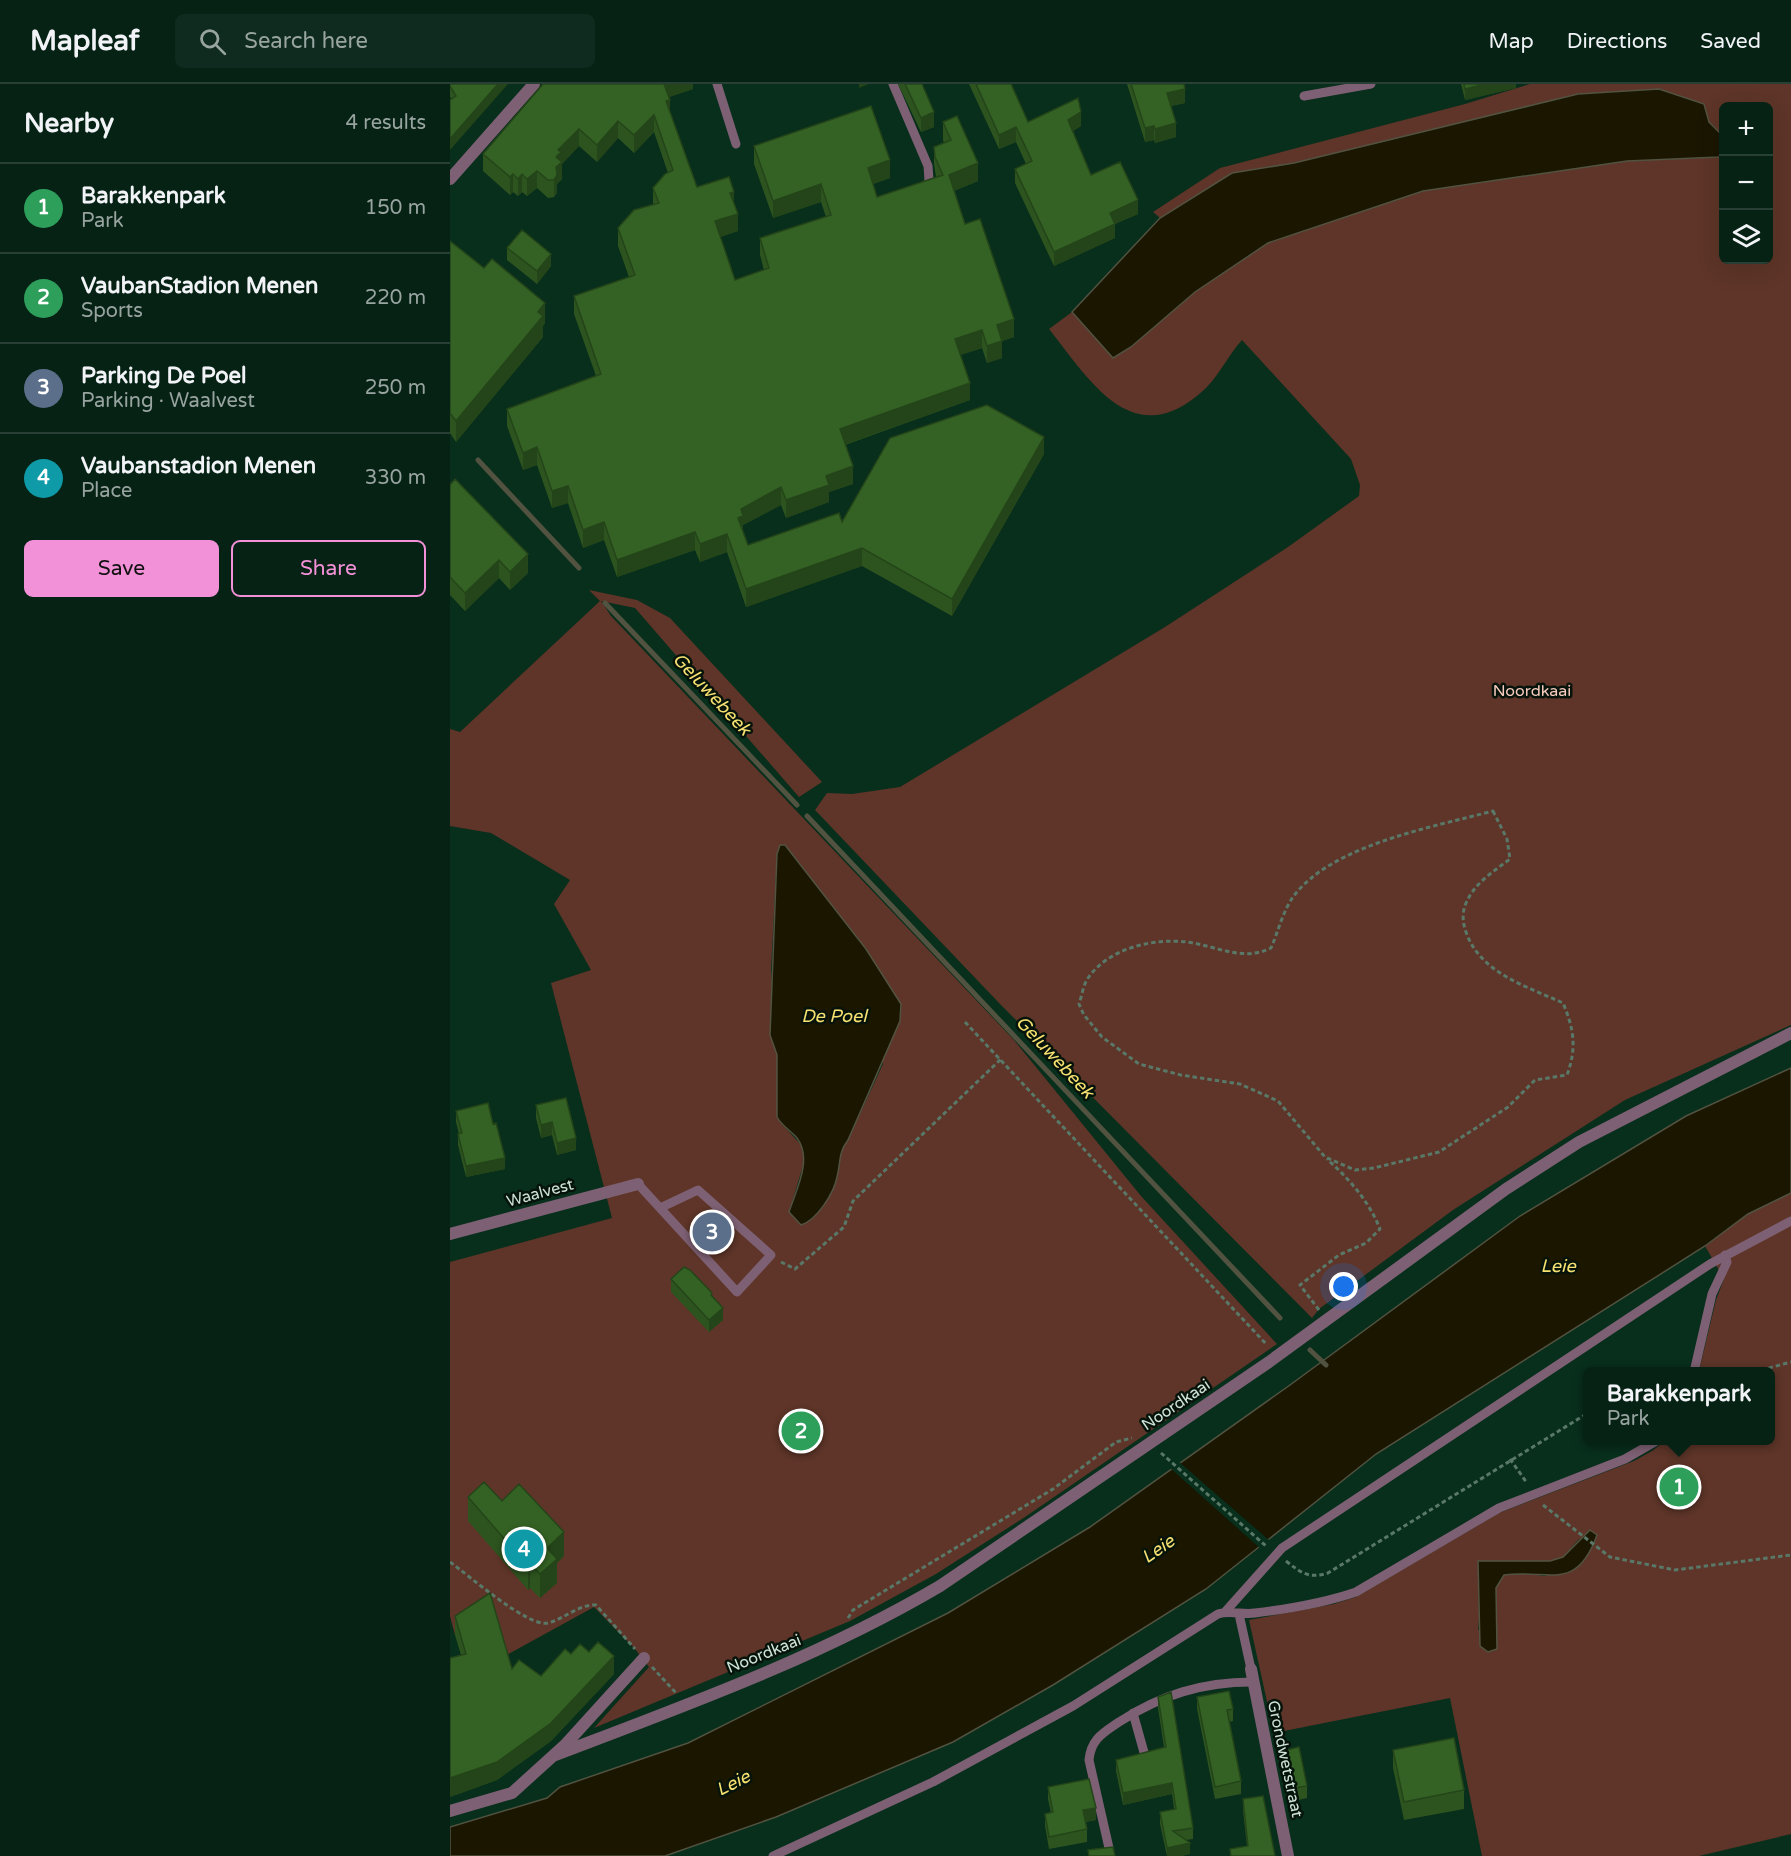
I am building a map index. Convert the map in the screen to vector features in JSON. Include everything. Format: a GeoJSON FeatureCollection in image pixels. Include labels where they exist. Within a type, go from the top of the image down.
{"type":"FeatureCollection","features":[{"type":"Feature","properties":{"kind":"street"},"geometry":{"type":"LineString","coordinates":[[450,179],[534,84]]}},
{"type":"Feature","properties":{"kind":"street","name":"Noordkaai"},"geometry":{"type":"LineString","coordinates":[[552,1756],[818,1650],[886,1618],[931,1592],[1280,1353],[1506,1189],[1580,1142],[1791,1033]]}},
{"type":"Feature","properties":{"kind":"street","name":"Waalvest"},"geometry":{"type":"LineString","coordinates":[[450,1234],[638,1184]]}},
{"type":"Feature","properties":{"kind":"street","name":"Noordkaai"},"geometry":{"type":"LineString","coordinates":[[450,1811],[512,1793],[552,1756],[644,1658]]}},
{"type":"Feature","properties":{"kind":"street","name":"Grondwetstraat"},"geometry":{"type":"LineString","coordinates":[[1251,1675],[1288,1856]]}},
{"type":"Feature","properties":{"kind":"lane"},"geometry":{"type":"LineString","coordinates":[[717,84],[736,144]]}},
{"type":"Feature","properties":{"kind":"lane"},"geometry":{"type":"LineString","coordinates":[[893,84],[928,166],[928,180],[924,191]]}},
{"type":"Feature","properties":{"kind":"lane"},"geometry":{"type":"LineString","coordinates":[[1304,96],[1371,84]]}},
{"type":"Feature","properties":{"kind":"lane"},"geometry":{"type":"LineString","coordinates":[[638,1184],[736,1292],[771,1256],[698,1190],[660,1208]]}},
{"type":"Feature","properties":{"kind":"lane"},"geometry":{"type":"LineString","coordinates":[[773,1856],[933,1782],[1073,1707],[1225,1611],[1282,1548],[1725,1256],[1791,1221]]}},
{"type":"Feature","properties":{"kind":"lane"},"geometry":{"type":"LineString","coordinates":[[1695,1367],[1712,1294],[1727,1262],[1725,1256]]}},
{"type":"Feature","properties":{"kind":"lane"},"geometry":{"type":"LineString","coordinates":[[1225,1611],[1239,1614],[1337,1599],[1356,1592],[1499,1508],[1625,1459],[1649,1445]]}},
{"type":"Feature","properties":{"kind":"lane"},"geometry":{"type":"LineString","coordinates":[[1109,1848],[1089,1760],[1090,1749],[1097,1737],[1166,1695],[1251,1675],[1239,1614]]}},
{"type":"Feature","properties":{"kind":"lane"},"geometry":{"type":"LineString","coordinates":[[1133,1713],[1145,1756]]}},
{"type":"Feature","properties":{"kind":"path"},"geometry":{"type":"LineString","coordinates":[[1322,1321],[1300,1285],[1340,1256],[1366,1243],[1380,1228],[1362,1196],[1325,1157],[1278,1101],[1240,1084],[1180,1075],[1139,1064],[1102,1037],[1084,1015],[1079,1004],[1088,978],[1112,955],[1154,942],[1187,942],[1244,955],[1257,955],[1271,948],[1293,897],[1328,864],[1400,836],[1492,811],[1507,839],[1510,859],[1482,880],[1467,901],[1462,921],[1472,948],[1496,971],[1563,1003],[1573,1028],[1574,1055],[1567,1075],[1536,1080],[1508,1107],[1438,1152],[1374,1168],[1354,1170],[1325,1157]]}},
{"type":"Feature","properties":{"kind":"path"},"geometry":{"type":"LineString","coordinates":[[965,1022],[1280,1353]]}},
{"type":"Feature","properties":{"kind":"path"},"geometry":{"type":"LineString","coordinates":[[771,1256],[795,1269],[844,1227],[853,1201],[1001,1059]]}},
{"type":"Feature","properties":{"kind":"path"},"geometry":{"type":"LineString","coordinates":[[1770,1367],[1791,1362]]}},
{"type":"Feature","properties":{"kind":"path"},"geometry":{"type":"LineString","coordinates":[[1279,1556],[1303,1575],[1316,1576],[1328,1573],[1583,1415]]}},
{"type":"Feature","properties":{"kind":"path"},"geometry":{"type":"LineString","coordinates":[[853,1610],[1053,1489],[1116,1442],[1127,1437],[1135,1438]]}},
{"type":"Feature","properties":{"kind":"path"},"geometry":{"type":"LineString","coordinates":[[1160,1452],[1271,1549]]}},
{"type":"Feature","properties":{"kind":"path"},"geometry":{"type":"LineString","coordinates":[[1510,1459],[1520,1472]]}},
{"type":"Feature","properties":{"kind":"path"},"geometry":{"type":"LineString","coordinates":[[1540,1503],[1610,1557],[1675,1570],[1791,1555]]}},
{"type":"Feature","properties":{"kind":"path"},"geometry":{"type":"LineString","coordinates":[[450,1562],[529,1620],[546,1624],[588,1606],[596,1605],[685,1704]]}},
{"type":"Feature","properties":{"kind":"green space","name":"Noordkaai"},"geometry":{"type":"Polygon","coordinates":[[[1530,84],[1791,84],[1791,1025],[1625,1100],[1453,1210],[1319,1309],[1312,1318],[1000,1004],[815,810],[827,793],[852,794],[900,787],[1165,627],[1288,547],[1359,496],[1360,485],[1351,459],[1242,340],[1206,388],[1180,407],[1157,415],[1136,413],[1116,404],[1098,389],[1049,329],[1072,312],[1114,357],[1131,347],[1195,292],[1268,243],[1423,191],[1627,161],[1719,157],[1719,264],[1773,264],[1773,102],[1719,102],[1719,132],[1709,122],[1704,104],[1659,89],[1578,94],[1294,163],[1232,173],[1160,218],[1153,212],[1220,168],[1465,104],[1530,84]]]}},
{"type":"Feature","properties":{"kind":"green space"},"geometry":{"type":"Polygon","coordinates":[[[589,590],[637,600],[670,618],[822,782],[799,797],[635,608],[601,601],[611,616],[1014,1040],[1141,1196],[1277,1344],[1025,1517],[936,1574],[850,1621],[594,1728],[649,1667],[635,1649],[594,1607],[503,1657],[455,1635],[450,1616],[450,1262],[612,1218],[551,983],[591,970],[554,904],[570,880],[491,833],[450,826],[450,729],[460,732],[600,601],[589,590]],[[781,845],[777,854],[771,970],[777,1055],[777,1112],[781,1123],[803,1147],[805,1159],[789,1212],[825,1194],[835,1183],[842,1149],[883,1064],[866,949],[785,845],[781,845]]]}},
{"type":"Feature","properties":{"kind":"green space"},"geometry":{"type":"Polygon","coordinates":[[[1791,1193],[1791,1834],[1699,1856],[1482,1856],[1450,1698],[1274,1733],[1249,1620],[1334,1604],[1356,1597],[1499,1513],[1634,1461],[1660,1445],[1775,1445],[1775,1367],[1700,1367],[1716,1300],[1724,1279],[1705,1246],[1748,1214],[1791,1193]],[[1597,1535],[1579,1539],[1563,1557],[1549,1561],[1478,1561],[1481,1598],[1478,1630],[1497,1626],[1496,1588],[1504,1575],[1520,1573],[1545,1576],[1586,1557],[1597,1535]]]}},
{"type":"Feature","properties":{"kind":"water"},"geometry":{"type":"Polygon","coordinates":[[[1659,89],[1704,104],[1709,122],[1719,132],[1719,157],[1627,161],[1423,191],[1268,243],[1195,292],[1131,347],[1113,358],[1072,312],[1160,218],[1232,173],[1294,163],[1578,94],[1659,89]]]}},
{"type":"Feature","properties":{"kind":"water","name":"De Poel"},"geometry":{"type":"Polygon","coordinates":[[[780,845],[785,845],[866,949],[901,1004],[900,1021],[843,1149],[832,1191],[819,1212],[801,1225],[789,1212],[802,1175],[802,1146],[777,1117],[777,1055],[770,1035],[777,854],[780,845]]]}},
{"type":"Feature","properties":{"kind":"water","name":"Leie"},"geometry":{"type":"Polygon","coordinates":[[[1791,1068],[1791,1193],[1748,1214],[1705,1246],[1376,1454],[1206,1589],[1053,1685],[953,1742],[776,1817],[665,1856],[450,1856],[450,1827],[547,1798],[560,1787],[688,1743],[948,1613],[1090,1527],[1290,1385],[1520,1216],[1686,1116],[1791,1068]]]}},
{"type":"Feature","properties":{"kind":"water"},"geometry":{"type":"Polygon","coordinates":[[[1590,1530],[1597,1535],[1589,1553],[1580,1565],[1570,1572],[1548,1575],[1504,1575],[1496,1588],[1497,1649],[1488,1652],[1480,1646],[1478,1561],[1550,1561],[1563,1557],[1590,1530]]]}},
{"type":"Feature","properties":{"kind":"pier"},"geometry":{"type":"Polygon","coordinates":[[[1178,1461],[1270,1541],[1261,1549],[1169,1467],[1178,1461]]]}},
{"type":"Feature","properties":{"kind":"building"},"geometry":{"type":"Polygon","coordinates":[[[450,84],[498,84],[450,139],[450,100],[456,96],[450,84]]]}},
{"type":"Feature","properties":{"kind":"building"},"geometry":{"type":"Polygon","coordinates":[[[543,84],[664,84],[670,100],[666,101],[697,187],[729,177],[734,192],[730,193],[738,214],[715,221],[735,280],[769,268],[760,238],[831,215],[821,184],[773,201],[754,146],[871,106],[890,160],[868,168],[877,197],[943,175],[935,157],[934,147],[951,140],[943,122],[957,116],[978,163],[949,175],[965,224],[980,219],[1014,319],[997,325],[1002,341],[987,346],[982,330],[955,339],[970,383],[840,429],[853,466],[826,476],[829,485],[786,500],[781,487],[741,509],[743,516],[738,518],[748,545],[839,513],[842,522],[890,438],[987,405],[1044,437],[952,599],[862,548],[746,589],[727,534],[700,544],[695,532],[617,560],[604,522],[583,530],[568,486],[552,491],[537,447],[523,453],[507,409],[601,374],[574,296],[635,275],[618,228],[634,210],[659,203],[653,188],[665,174],[673,170],[654,115],[634,135],[618,121],[597,145],[579,129],[558,150],[561,152],[556,157],[562,162],[556,167],[557,175],[554,180],[548,180],[537,171],[527,179],[522,174],[518,179],[513,174],[510,177],[483,154],[543,84]]]}},
{"type":"Feature","properties":{"kind":"building"},"geometry":{"type":"Polygon","coordinates":[[[905,84],[922,84],[934,112],[921,118],[905,84]]]}},
{"type":"Feature","properties":{"kind":"building"},"geometry":{"type":"Polygon","coordinates":[[[976,84],[1011,84],[1028,122],[1078,98],[1081,112],[1068,120],[1091,175],[1120,162],[1138,200],[1110,213],[1115,224],[1054,252],[1015,169],[1032,161],[1016,127],[999,135],[976,84]]]}},
{"type":"Feature","properties":{"kind":"building"},"geometry":{"type":"Polygon","coordinates":[[[1131,84],[1184,84],[1185,89],[1167,93],[1176,123],[1155,129],[1154,126],[1145,128],[1131,84]]]}},
{"type":"Feature","properties":{"kind":"building"},"geometry":{"type":"Polygon","coordinates":[[[1464,84],[1485,84],[1465,89],[1464,84]]]}},
{"type":"Feature","properties":{"kind":"building"},"geometry":{"type":"Polygon","coordinates":[[[522,230],[551,254],[537,271],[507,248],[522,230]]]}},
{"type":"Feature","properties":{"kind":"building"},"geometry":{"type":"Polygon","coordinates":[[[450,241],[484,268],[492,259],[545,303],[538,312],[543,316],[456,421],[450,413],[450,241]]]}},
{"type":"Feature","properties":{"kind":"building"},"geometry":{"type":"Polygon","coordinates":[[[455,479],[528,554],[510,572],[499,560],[465,593],[450,577],[450,485],[455,479]]]}},
{"type":"Feature","properties":{"kind":"building"},"geometry":{"type":"Polygon","coordinates":[[[566,1098],[576,1138],[557,1143],[552,1122],[541,1125],[536,1105],[566,1098]]]}},
{"type":"Feature","properties":{"kind":"building"},"geometry":{"type":"Polygon","coordinates":[[[488,1103],[505,1158],[466,1166],[458,1134],[462,1133],[456,1111],[488,1103]]]}},
{"type":"Feature","properties":{"kind":"building"},"geometry":{"type":"Polygon","coordinates":[[[684,1267],[690,1270],[712,1293],[711,1295],[723,1308],[709,1320],[671,1279],[684,1267]]]}},
{"type":"Feature","properties":{"kind":"building"},"geometry":{"type":"Polygon","coordinates":[[[484,1482],[502,1501],[519,1484],[564,1532],[547,1548],[557,1559],[540,1574],[530,1564],[528,1566],[468,1497],[484,1482]]]}},
{"type":"Feature","properties":{"kind":"building"},"geometry":{"type":"Polygon","coordinates":[[[490,1593],[512,1669],[519,1660],[541,1676],[565,1649],[571,1654],[580,1644],[589,1652],[598,1642],[614,1656],[551,1723],[497,1762],[450,1778],[450,1658],[466,1654],[455,1616],[490,1593]]]}},
{"type":"Feature","properties":{"kind":"building"},"geometry":{"type":"Polygon","coordinates":[[[1229,1691],[1233,1709],[1227,1710],[1241,1781],[1215,1787],[1197,1697],[1229,1691]]]}},
{"type":"Feature","properties":{"kind":"building"},"geometry":{"type":"Polygon","coordinates":[[[1171,1692],[1193,1828],[1173,1831],[1190,1843],[1167,1848],[1160,1812],[1176,1809],[1172,1783],[1123,1793],[1116,1760],[1166,1747],[1158,1697],[1171,1692]]]}},
{"type":"Feature","properties":{"kind":"building"},"geometry":{"type":"Polygon","coordinates":[[[1454,1738],[1464,1790],[1404,1802],[1393,1750],[1454,1738]]]}},
{"type":"Feature","properties":{"kind":"building"},"geometry":{"type":"Polygon","coordinates":[[[1299,1747],[1307,1786],[1294,1788],[1287,1750],[1299,1747]]]}},
{"type":"Feature","properties":{"kind":"building"},"geometry":{"type":"Polygon","coordinates":[[[1089,1779],[1096,1808],[1083,1810],[1087,1829],[1049,1837],[1045,1814],[1053,1812],[1048,1787],[1089,1779]]]}},
{"type":"Feature","properties":{"kind":"building"},"geometry":{"type":"Polygon","coordinates":[[[1263,1796],[1275,1856],[1231,1856],[1230,1849],[1248,1846],[1243,1799],[1263,1796]]]}},
{"type":"Feature","properties":{"kind":"building"},"geometry":{"type":"Polygon","coordinates":[[[1113,1847],[1115,1856],[1089,1856],[1088,1850],[1113,1847]]]}},
{"type":"Feature","properties":{"kind":"waterway","name":"Geluwebeek"},"geometry":{"type":"LineString","coordinates":[[478,460],[579,568]]}},
{"type":"Feature","properties":{"kind":"waterway","name":"Geluwebeek"},"geometry":{"type":"LineString","coordinates":[[605,603],[797,805]]}},
{"type":"Feature","properties":{"kind":"waterway","name":"Geluwebeek"},"geometry":{"type":"LineString","coordinates":[[807,816],[1280,1318]]}},
{"type":"Feature","properties":{"kind":"waterway","name":"Geluwebeek"},"geometry":{"type":"LineString","coordinates":[[1310,1350],[1326,1365]]}},
{"type":"Feature","properties":{"kind":"place","name":"Parking De Poel"},"geometry":{"type":"Point","coordinates":[712,1232]}},
{"type":"Feature","properties":{"kind":"place","name":"VaubanStadion Menen"},"geometry":{"type":"Point","coordinates":[801,1431]}},
{"type":"Feature","properties":{"kind":"place","name":"Barakkenpark"},"geometry":{"type":"Point","coordinates":[1679,1487]}},
{"type":"Feature","properties":{"kind":"place","name":"Vaubanstadion Menen"},"geometry":{"type":"Point","coordinates":[524,1549]}}]}
